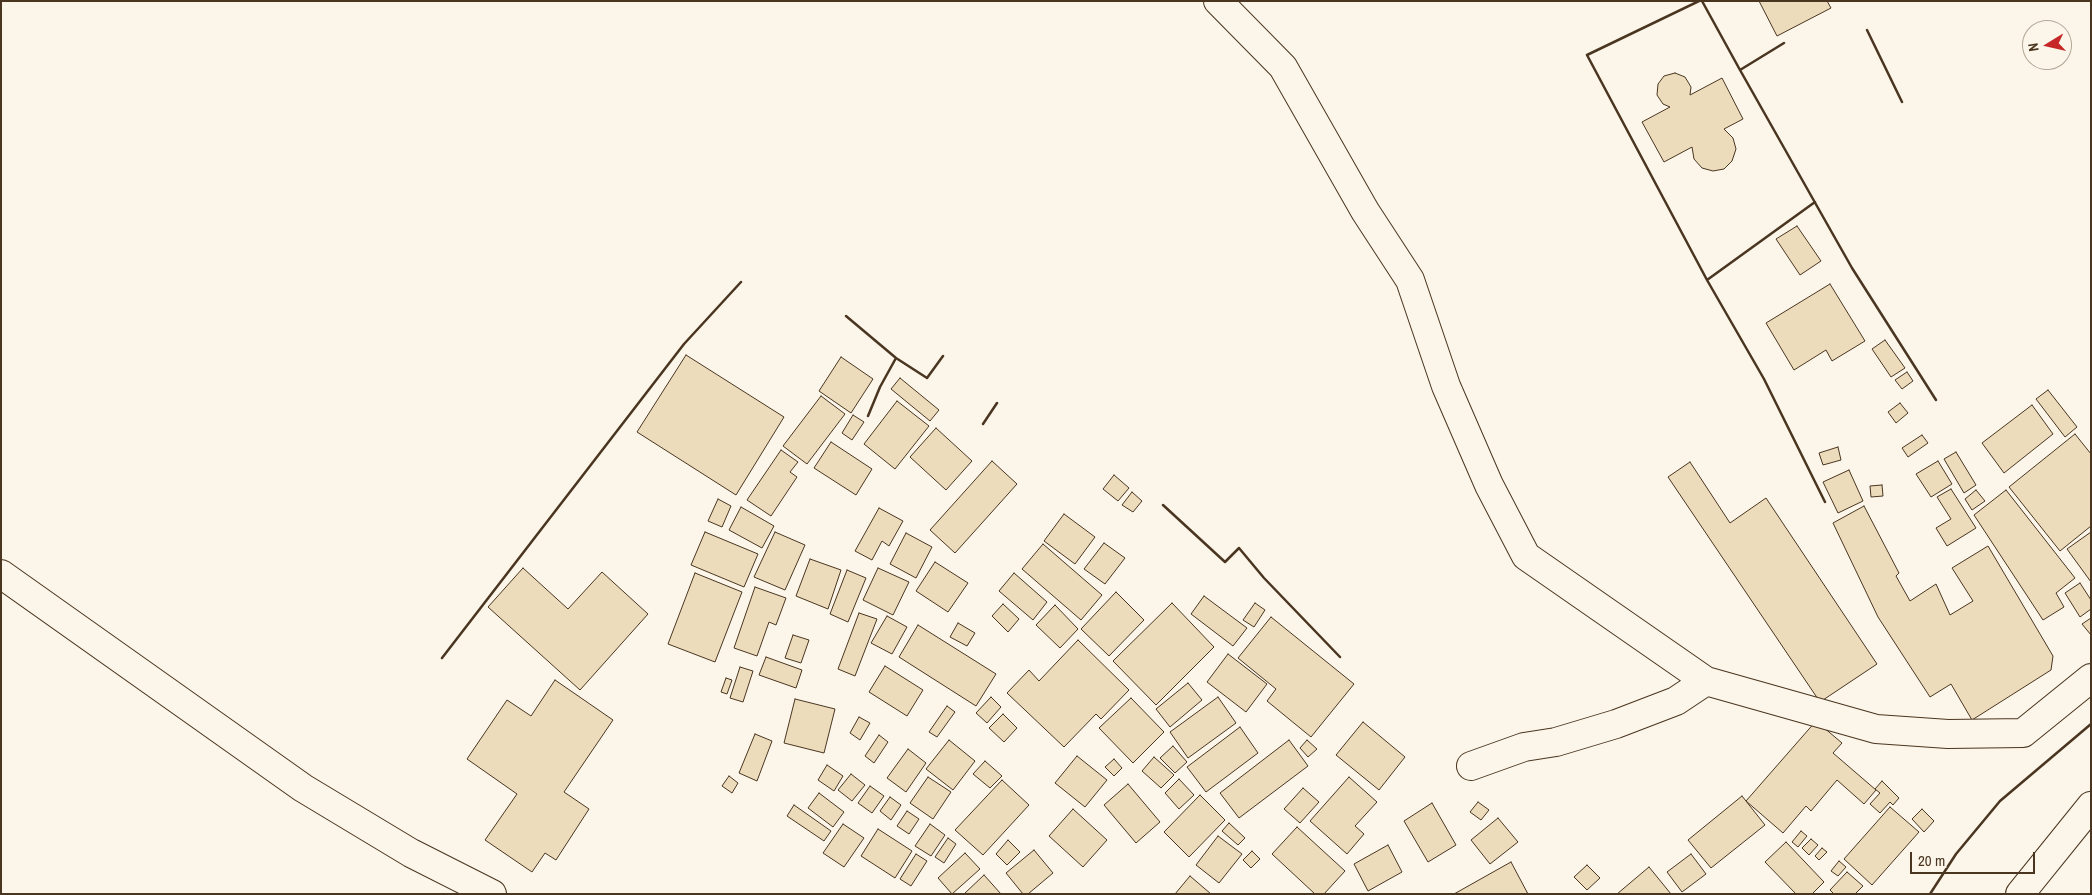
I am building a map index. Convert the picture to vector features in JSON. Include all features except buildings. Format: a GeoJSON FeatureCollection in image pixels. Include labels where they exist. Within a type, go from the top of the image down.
{"type":"FeatureCollection","features":[{"type":"Feature","properties":{"kind":"main road"},"geometry":{"type":"LineString","coordinates":[[1218,1],[1284,67],[1365,211],[1410,280],[1446,386],[1489,485],[1526,556],[1706,681],[1876,729],[1948,734],[2023,732],[2091,678]]}},
{"type":"Feature","properties":{"kind":"main road"},"geometry":{"type":"LineString","coordinates":[[1,574],[303,788],[411,853],[492,894]]}},
{"type":"Feature","properties":{"kind":"main road"},"geometry":{"type":"LineString","coordinates":[[1471,766],[1524,746],[1556,742],[1616,724],[1676,701],[1706,681]]}},
{"type":"Feature","properties":{"kind":"main road"},"geometry":{"type":"LineString","coordinates":[[2020,894],[2091,806]]}},
{"type":"Feature","properties":{"kind":"wall"},"geometry":{"type":"LineString","coordinates":[[1699,1],[1587,55],[1707,280],[1815,202]]}},
{"type":"Feature","properties":{"kind":"wall"},"geometry":{"type":"LineString","coordinates":[[1702,1],[1740,70],[1784,43]]}},
{"type":"Feature","properties":{"kind":"wall"},"geometry":{"type":"LineString","coordinates":[[1867,30],[1902,102]]}},
{"type":"Feature","properties":{"kind":"wall"},"geometry":{"type":"LineString","coordinates":[[1740,70],[1852,268],[1936,400]]}},
{"type":"Feature","properties":{"kind":"wall"},"geometry":{"type":"LineString","coordinates":[[1707,280],[1764,379],[1825,502]]}},
{"type":"Feature","properties":{"kind":"wall"},"geometry":{"type":"LineString","coordinates":[[442,658],[684,344],[741,282]]}},
{"type":"Feature","properties":{"kind":"wall"},"geometry":{"type":"LineString","coordinates":[[846,316],[896,358],[927,378],[943,356]]}},
{"type":"Feature","properties":{"kind":"wall"},"geometry":{"type":"LineString","coordinates":[[868,416],[880,387],[896,358]]}},
{"type":"Feature","properties":{"kind":"wall"},"geometry":{"type":"LineString","coordinates":[[983,424],[997,403]]}},
{"type":"Feature","properties":{"kind":"wall"},"geometry":{"type":"LineString","coordinates":[[1163,505],[1225,562],[1239,548],[1264,578],[1340,657]]}},
{"type":"Feature","properties":{"kind":"wall"},"geometry":{"type":"LineString","coordinates":[[1930,894],[1956,854],[2000,801],[2091,724]]}}]}
